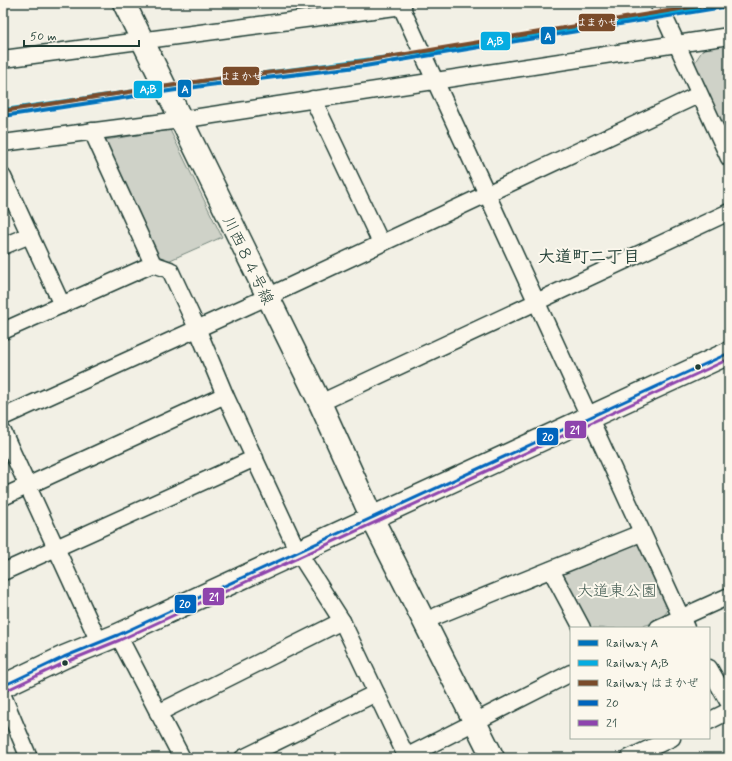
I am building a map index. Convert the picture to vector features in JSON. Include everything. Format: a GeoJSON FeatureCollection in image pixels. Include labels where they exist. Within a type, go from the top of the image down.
{"type":"FeatureCollection","features":[{"type":"Feature","properties":{"kind":"street","name":"川西８４号線"},"geometry":{"type":"LineString","coordinates":[[124,3],[320,403],[372,518],[493,758]]}},
{"type":"Feature","properties":{"kind":"street"},"geometry":{"type":"LineString","coordinates":[[658,3],[698,95],[729,158]]}},
{"type":"Feature","properties":{"kind":"street"},"geometry":{"type":"LineString","coordinates":[[3,59],[142,42],[403,5],[404,13],[488,193],[536,302],[683,623]]}},
{"type":"Feature","properties":{"kind":"street"},"geometry":{"type":"LineString","coordinates":[[6,145],[92,131],[180,120],[729,36]]}},
{"type":"Feature","properties":{"kind":"street"},"geometry":{"type":"LineString","coordinates":[[3,417],[698,95]]}},
{"type":"Feature","properties":{"kind":"street"},"geometry":{"type":"LineString","coordinates":[[313,99],[381,243]]}},
{"type":"Feature","properties":{"kind":"street"},"geometry":{"type":"LineString","coordinates":[[92,131],[153,264]]}},
{"type":"Feature","properties":{"kind":"street"},"geometry":{"type":"LineString","coordinates":[[3,176],[62,305]]}},
{"type":"Feature","properties":{"kind":"street"},"geometry":{"type":"LineString","coordinates":[[320,403],[729,212]]}},
{"type":"Feature","properties":{"kind":"street"},"geometry":{"type":"LineString","coordinates":[[3,246],[30,235]]}},
{"type":"Feature","properties":{"kind":"street"},"geometry":{"type":"LineString","coordinates":[[3,331],[153,264],[170,270],[298,552],[342,621],[406,758],[570,674]]}},
{"type":"Feature","properties":{"kind":"street"},"geometry":{"type":"LineString","coordinates":[[3,686],[109,639],[729,353]]}},
{"type":"Feature","properties":{"kind":"street"},"geometry":{"type":"LineString","coordinates":[[3,497],[226,395]]}},
{"type":"Feature","properties":{"kind":"street"},"geometry":{"type":"LineString","coordinates":[[3,432],[56,547],[109,639],[158,713],[181,758]]}},
{"type":"Feature","properties":{"kind":"street"},"geometry":{"type":"LineString","coordinates":[[3,572],[255,458]]}},
{"type":"Feature","properties":{"kind":"street"},"geometry":{"type":"LineString","coordinates":[[424,621],[642,533]]}},
{"type":"Feature","properties":{"kind":"street"},"geometry":{"type":"LineString","coordinates":[[551,570],[581,627]]}},
{"type":"Feature","properties":{"kind":"street"},"geometry":{"type":"LineString","coordinates":[[663,627],[683,623],[729,596]]}},
{"type":"Feature","properties":{"kind":"street"},"geometry":{"type":"LineString","coordinates":[[158,713],[342,621]]}},
{"type":"Feature","properties":{"kind":"street"},"geometry":{"type":"LineString","coordinates":[[710,670],[729,703]]}},
{"type":"Feature","properties":{"kind":"street"},"geometry":{"type":"LineString","coordinates":[[243,758],[376,693]]}},
{"type":"Feature","properties":{"kind":"street"},"geometry":{"type":"LineString","coordinates":[[3,696],[29,758]]}},
{"type":"Feature","properties":{"kind":"street"},"geometry":{"type":"LineString","coordinates":[[710,720],[729,711]]}},
{"type":"Feature","properties":{"kind":"street"},"geometry":{"type":"LineString","coordinates":[[629,758],[670,739]]}},
{"type":"Feature","properties":{"kind":"green space"},"geometry":{"type":"Polygon","coordinates":[[[729,43],[729,142],[693,65],[704,48],[729,43]]]}},
{"type":"Feature","properties":{"kind":"green space"},"geometry":{"type":"Polygon","coordinates":[[[170,130],[222,237],[168,261],[159,258],[105,140],[170,130]]]}},
{"type":"Feature","properties":{"kind":"green space","name":"大道東公園"},"geometry":{"type":"Polygon","coordinates":[[[633,541],[639,545],[669,609],[662,617],[653,623],[643,626],[588,627],[562,574],[565,571],[633,541]]]}},
{"type":"Feature","properties":{"kind":"rail line","name":"はまかぜ"},"geometry":{"type":"LineString","coordinates":[[3,111],[208,80],[364,61],[716,3]]}},
{"type":"Feature","properties":{"kind":"rail line","name":"A"},"geometry":{"type":"LineString","coordinates":[[3,116],[209,85],[365,66],[729,6]]}},
{"type":"Feature","properties":{"kind":"rail line","name":"A;B"},"geometry":{"type":"LineString","coordinates":[[4,110],[218,79],[434,51],[698,8]]}},
{"type":"Feature","properties":{"kind":"transit line","name":"20"},"geometry":{"type":"LineString","coordinates":[[3,686],[64,657],[118,635],[729,353]]}},
{"type":"Feature","properties":{"kind":"transit line","name":"21"},"geometry":{"type":"LineString","coordinates":[[5,691],[66,662],[120,640],[729,359]]}},
{"type":"Feature","properties":{"kind":"district","name":"大道町二丁目"},"geometry":{"type":"Point","coordinates":[589,256]}}]}
